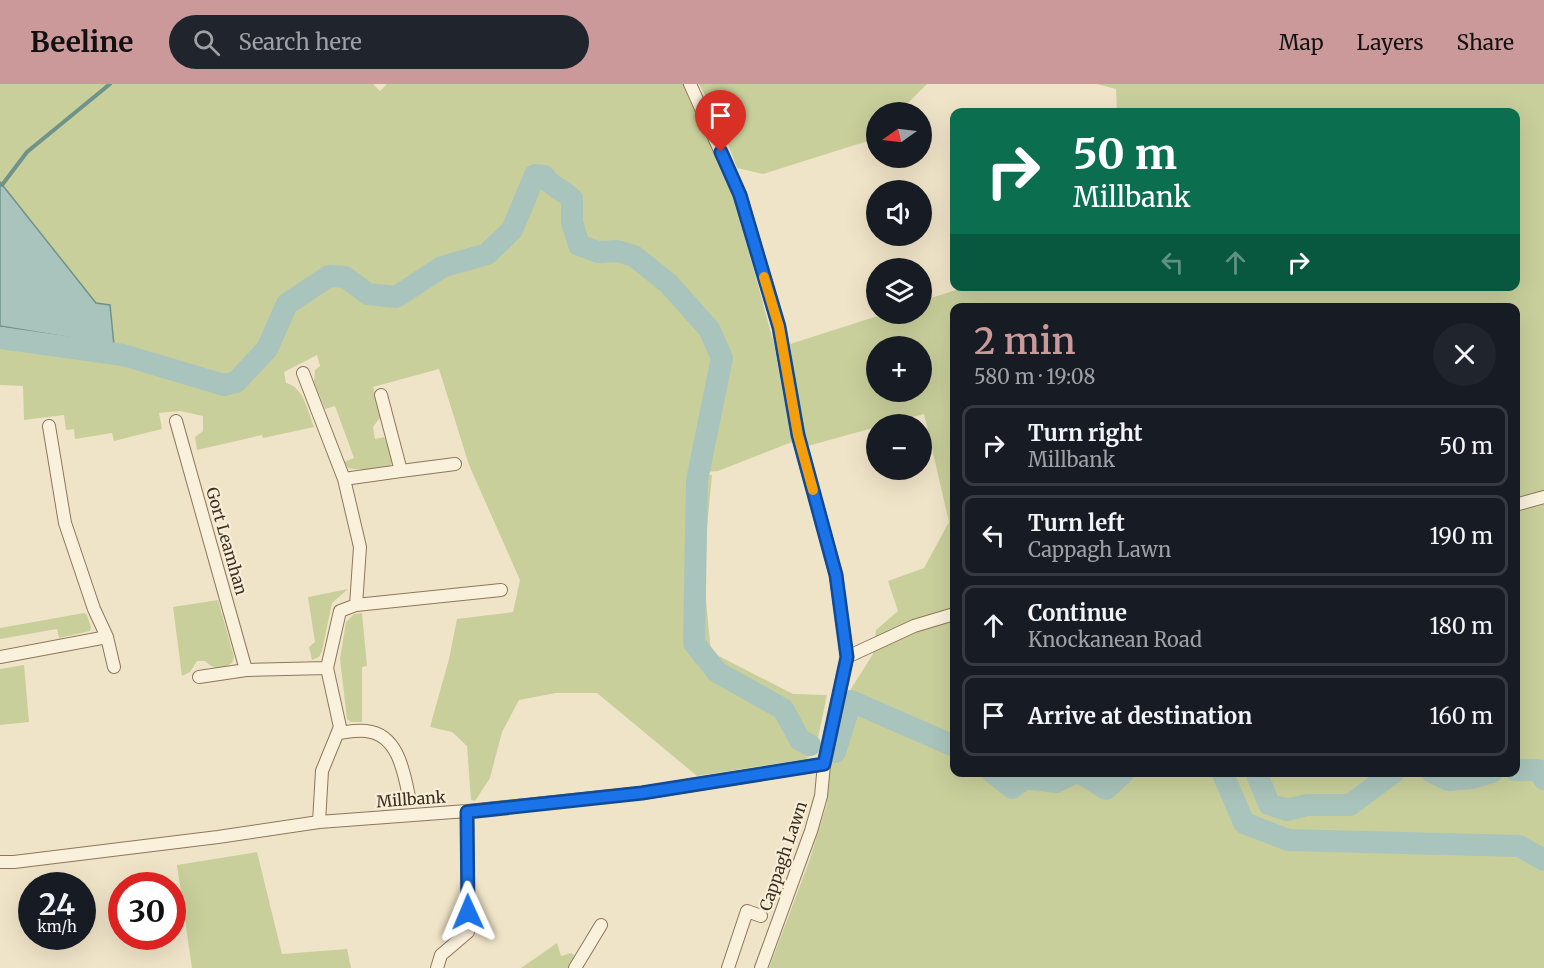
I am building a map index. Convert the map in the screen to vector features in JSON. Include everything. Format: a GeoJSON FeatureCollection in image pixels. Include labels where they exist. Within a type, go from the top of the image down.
{"type":"FeatureCollection","features":[{"type":"Feature","properties":{"kind":"street","name":"Cappagh Lawn"},"geometry":{"type":"LineString","coordinates":[[690,84],[740,195],[779,327],[798,435],[836,575],[847,657],[811,831],[761,968]]}},
{"type":"Feature","properties":{"kind":"street"},"geometry":{"type":"LineString","coordinates":[[303,373],[344,479],[360,547],[356,605]]}},
{"type":"Feature","properties":{"kind":"street"},"geometry":{"type":"LineString","coordinates":[[381,395],[401,471]]}},
{"type":"Feature","properties":{"kind":"street","name":"Gort Leamhan"},"geometry":{"type":"LineString","coordinates":[[176,421],[246,670]]}},
{"type":"Feature","properties":{"kind":"street"},"geometry":{"type":"LineString","coordinates":[[49,426],[65,523],[94,609],[107,637],[114,668]]}},
{"type":"Feature","properties":{"kind":"street"},"geometry":{"type":"LineString","coordinates":[[344,479],[455,464]]}},
{"type":"Feature","properties":{"kind":"street"},"geometry":{"type":"LineString","coordinates":[[1520,504],[1544,497]]}},
{"type":"Feature","properties":{"kind":"street"},"geometry":{"type":"LineString","coordinates":[[319,822],[322,771],[340,727],[327,668],[340,611],[356,605],[501,590]]}},
{"type":"Feature","properties":{"kind":"street"},"geometry":{"type":"LineString","coordinates":[[847,657],[914,626],[950,615]]}},
{"type":"Feature","properties":{"kind":"street"},"geometry":{"type":"LineString","coordinates":[[0,657],[107,637]]}},
{"type":"Feature","properties":{"kind":"street"},"geometry":{"type":"LineString","coordinates":[[199,677],[246,670],[327,668]]}},
{"type":"Feature","properties":{"kind":"street"},"geometry":{"type":"LineString","coordinates":[[338,733],[366,730],[379,734],[389,742],[397,754],[405,775],[409,798]]}},
{"type":"Feature","properties":{"kind":"street","name":"Millbank"},"geometry":{"type":"LineString","coordinates":[[0,862],[26,861],[218,837],[319,822],[467,812],[642,793],[824,764]]}},
{"type":"Feature","properties":{"kind":"street"},"geometry":{"type":"LineString","coordinates":[[437,968],[441,955],[468,932],[467,812]]}},
{"type":"Feature","properties":{"kind":"street"},"geometry":{"type":"LineString","coordinates":[[728,968],[747,912],[761,916]]}},
{"type":"Feature","properties":{"kind":"street"},"geometry":{"type":"LineString","coordinates":[[575,968],[601,925]]}},
{"type":"Feature","properties":{"kind":"green space"},"geometry":{"type":"Polygon","coordinates":[[[0,84],[373,84],[380,91],[387,84],[683,84],[734,197],[774,344],[792,442],[718,471],[695,473],[712,475],[703,570],[711,652],[793,694],[827,695],[815,752],[806,759],[697,776],[597,693],[556,693],[519,700],[502,732],[490,778],[475,801],[471,800],[467,746],[452,732],[430,727],[449,659],[457,619],[513,612],[520,580],[469,465],[439,369],[373,387],[382,415],[373,427],[375,439],[384,437],[394,459],[391,465],[375,469],[348,468],[344,462],[354,458],[335,406],[325,409],[314,382],[315,370],[320,366],[317,355],[284,372],[286,383],[297,389],[301,395],[314,427],[263,438],[262,435],[197,450],[195,437],[203,431],[203,416],[180,411],[159,413],[162,429],[114,441],[112,433],[75,439],[74,429],[66,430],[64,415],[24,420],[23,386],[0,385],[0,326],[96,303],[0,182],[0,84]]]}},
{"type":"Feature","properties":{"kind":"green space"},"geometry":{"type":"Polygon","coordinates":[[[699,84],[927,84],[909,102],[866,102],[866,142],[763,174],[737,168],[721,125],[699,84]]]}},
{"type":"Feature","properties":{"kind":"green space"},"geometry":{"type":"Polygon","coordinates":[[[1097,84],[1544,84],[1544,968],[769,968],[810,859],[827,803],[831,746],[849,692],[873,654],[876,630],[898,611],[888,581],[924,568],[949,522],[932,449],[932,414],[866,414],[866,430],[808,446],[796,392],[790,344],[866,320],[866,324],[932,324],[932,298],[953,291],[1520,291],[1520,108],[1117,108],[1116,89],[1097,84]]]}},
{"type":"Feature","properties":{"kind":"green space"},"geometry":{"type":"Polygon","coordinates":[[[348,589],[332,603],[322,651],[319,657],[312,660],[309,647],[315,642],[308,597],[348,589]]]}},
{"type":"Feature","properties":{"kind":"green space"},"geometry":{"type":"Polygon","coordinates":[[[218,600],[234,657],[232,663],[218,668],[205,661],[197,661],[190,672],[182,676],[173,607],[218,600]]]}},
{"type":"Feature","properties":{"kind":"green space"},"geometry":{"type":"Polygon","coordinates":[[[84,613],[91,627],[90,631],[59,638],[57,629],[0,639],[0,628],[84,613]]]}},
{"type":"Feature","properties":{"kind":"green space"},"geometry":{"type":"Polygon","coordinates":[[[362,613],[367,666],[362,667],[362,722],[351,722],[347,719],[340,659],[346,622],[354,614],[362,613]]]}},
{"type":"Feature","properties":{"kind":"green space"},"geometry":{"type":"Polygon","coordinates":[[[24,665],[29,722],[0,725],[0,669],[24,665]]]}},
{"type":"Feature","properties":{"kind":"green space"},"geometry":{"type":"Polygon","coordinates":[[[257,852],[282,954],[347,949],[351,968],[192,968],[186,927],[186,872],[178,872],[177,865],[257,852]]]}},
{"type":"Feature","properties":{"kind":"green space"},"geometry":{"type":"Polygon","coordinates":[[[557,943],[561,956],[571,953],[574,955],[574,961],[568,968],[521,968],[557,943]]]}},
{"type":"Feature","properties":{"kind":"water"},"geometry":{"type":"Polygon","coordinates":[[[0,182],[96,303],[110,305],[114,345],[0,326],[0,182]]]}},
{"type":"Feature","properties":{"kind":"waterway"},"geometry":{"type":"LineString","coordinates":[[2,185],[27,152],[110,84]]}},
{"type":"Feature","properties":{"kind":"waterway"},"geometry":{"type":"LineString","coordinates":[[0,338],[123,355],[224,385],[236,382],[267,349],[287,304],[329,276],[345,277],[368,294],[396,297],[442,267],[487,254],[512,230],[535,175],[544,176],[572,199],[572,222],[579,245],[598,252],[617,251],[634,256],[669,284],[709,329],[722,358],[697,480],[694,643],[717,672],[783,709],[800,740],[810,745]]}},
{"type":"Feature","properties":{"kind":"waterway"},"geometry":{"type":"LineString","coordinates":[[835,752],[851,701],[950,744]]}},
{"type":"Feature","properties":{"kind":"waterway"},"geometry":{"type":"LineString","coordinates":[[1520,770],[1538,770],[1544,779]]}},
{"type":"Feature","properties":{"kind":"waterway"},"geometry":{"type":"LineString","coordinates":[[998,777],[1012,788],[1025,778],[1056,782],[1066,777]]}},
{"type":"Feature","properties":{"kind":"waterway"},"geometry":{"type":"LineString","coordinates":[[1087,777],[1106,789],[1119,777]]}},
{"type":"Feature","properties":{"kind":"waterway"},"geometry":{"type":"LineString","coordinates":[[1224,777],[1244,823],[1288,840],[1519,846],[1544,860]]}},
{"type":"Feature","properties":{"kind":"waterway"},"geometry":{"type":"LineString","coordinates":[[1258,777],[1269,804],[1287,810],[1307,805],[1350,805],[1387,777]]}},
{"type":"Feature","properties":{"kind":"waterway"},"geometry":{"type":"LineString","coordinates":[[1442,777],[1448,780],[1475,777]]}},
{"type":"Feature","properties":{"kind":"slow traffic"},"geometry":{"type":"LineString","coordinates":[[764,277],[779,327],[798,435],[813,490]]}},
{"type":"Feature","properties":{"kind":"route"},"geometry":{"type":"LineString","coordinates":[[468,912],[467,812],[642,793],[824,764],[847,657],[836,575],[798,435],[779,327],[740,195],[721,152]]}}]}
